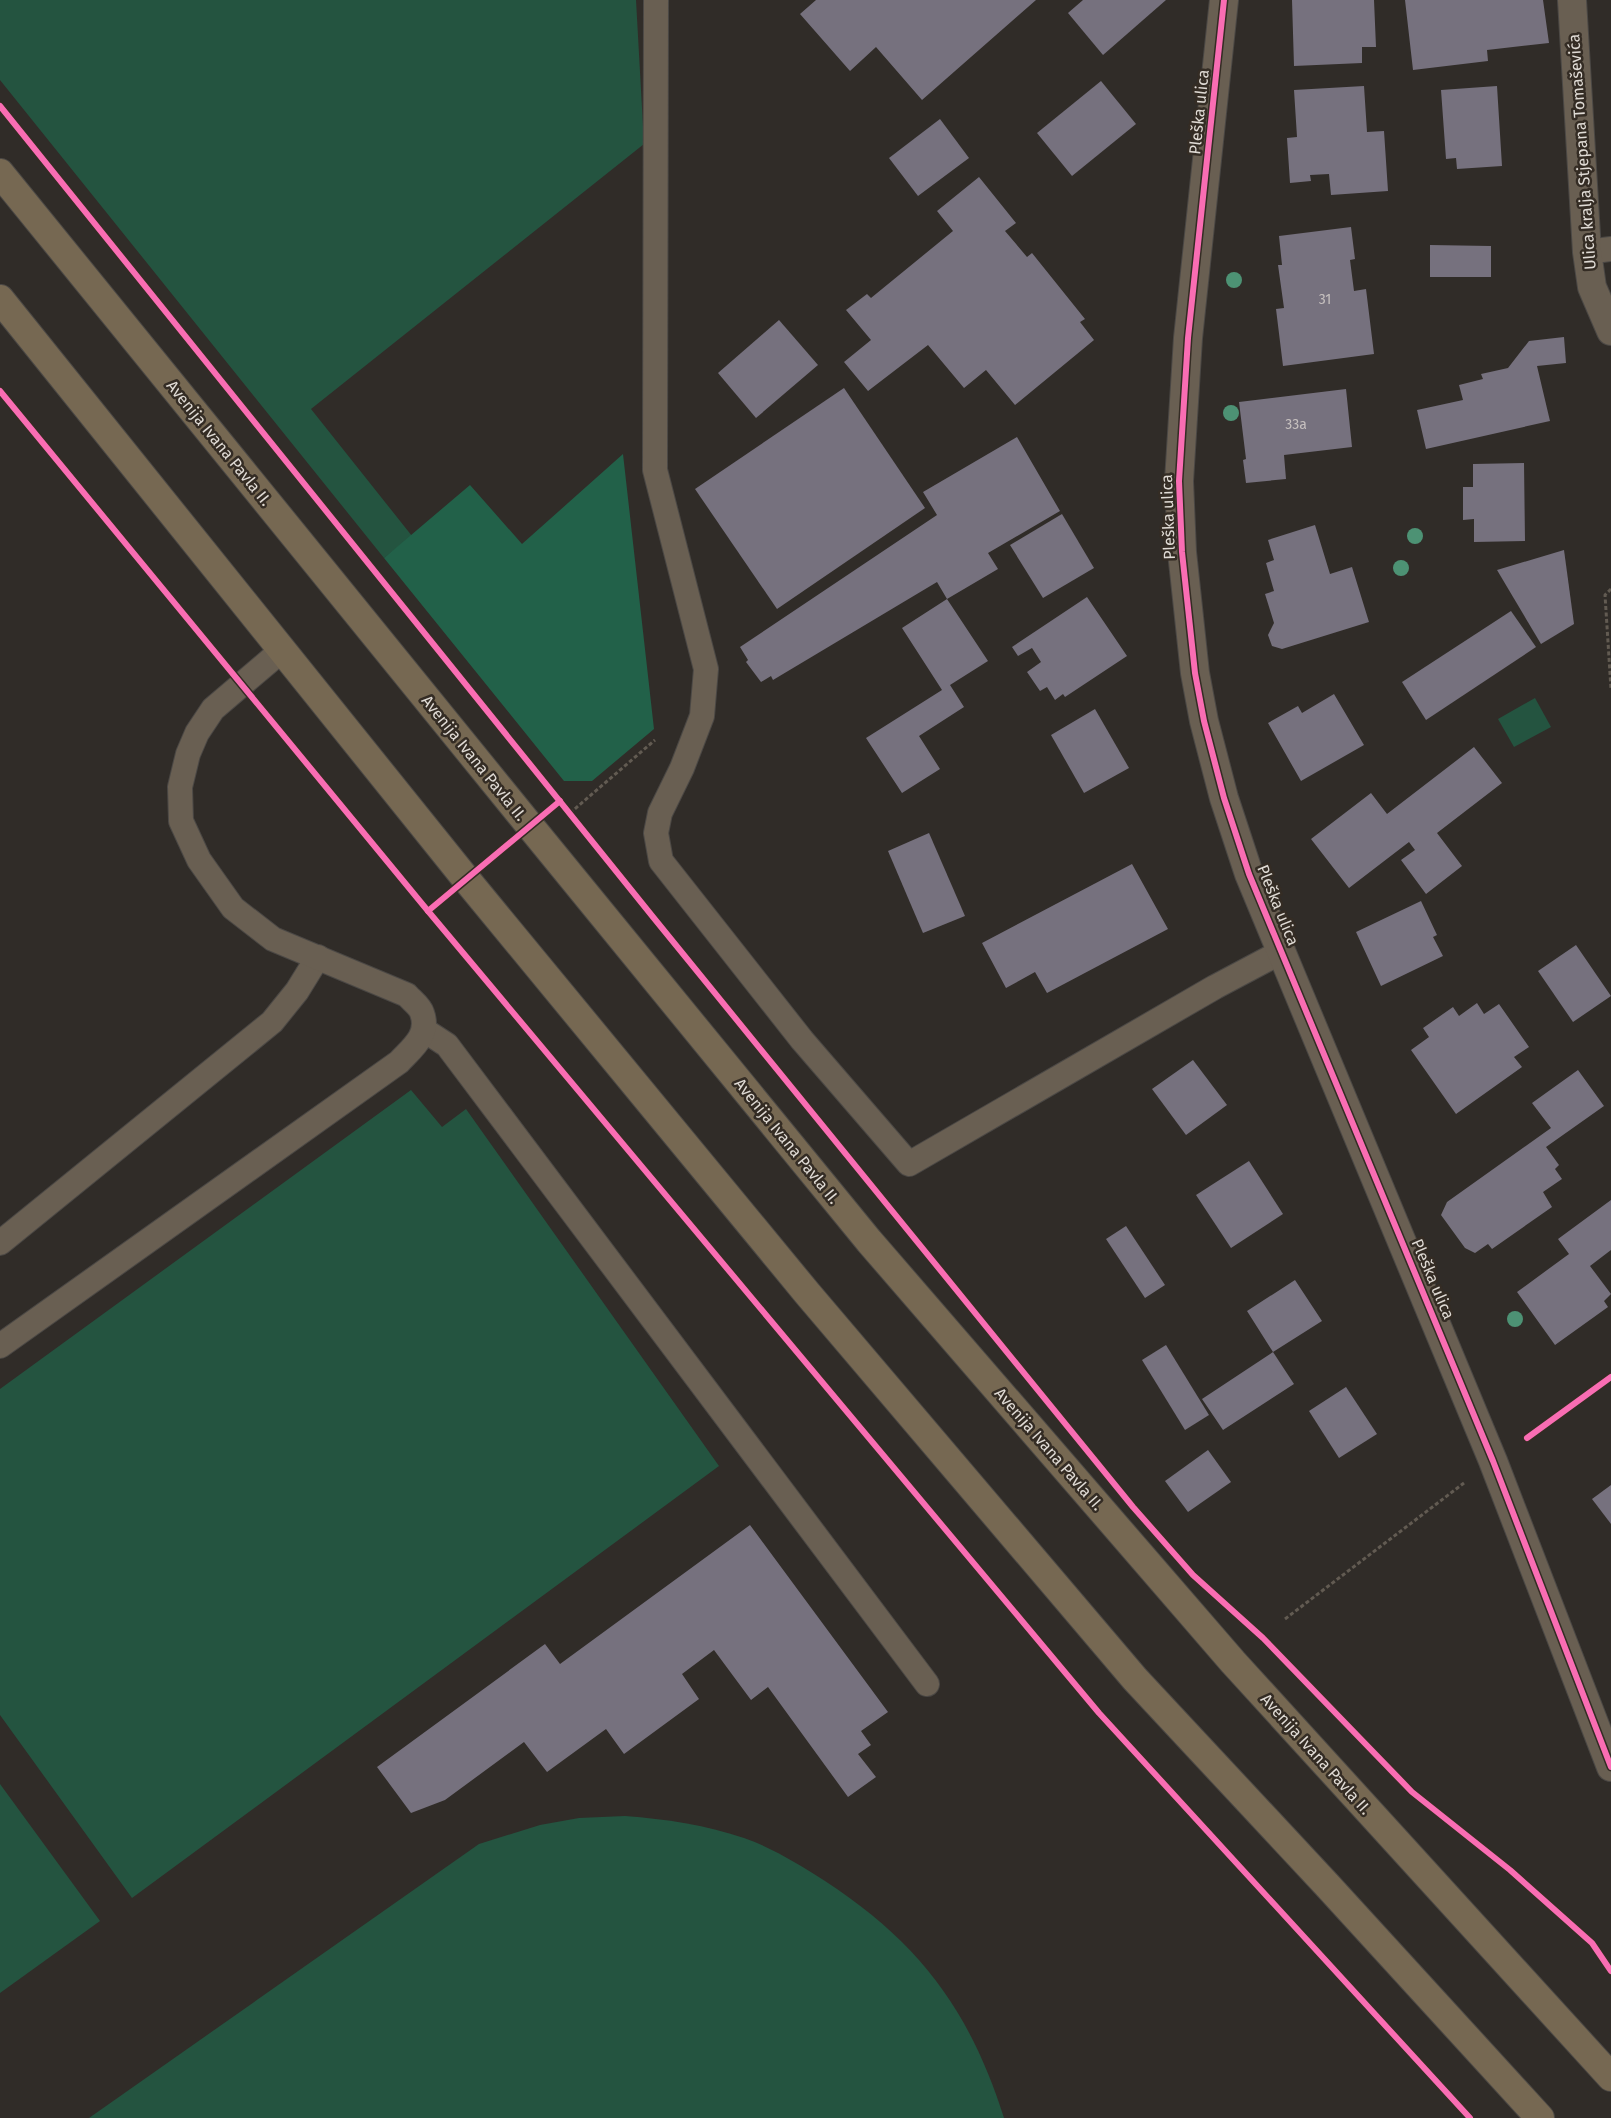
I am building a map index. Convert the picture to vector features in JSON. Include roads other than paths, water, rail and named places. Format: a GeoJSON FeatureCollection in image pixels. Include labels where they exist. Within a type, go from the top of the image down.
{"type":"FeatureCollection","features":[{"type":"Feature","properties":{"kind":"main road","name":"Avenija Ivana Pavla II."},"geometry":{"type":"LineString","coordinates":[[0,173],[869,1241],[1233,1662],[1611,2077]]}},
{"type":"Feature","properties":{"kind":"main road"},"geometry":{"type":"LineString","coordinates":[[0,299],[281,651],[800,1285],[1122,1664],[1328,1885],[1540,2118]]}},
{"type":"Feature","properties":{"kind":"street","name":"Pleška ulica"},"geometry":{"type":"LineString","coordinates":[[1224,0],[1187,348],[1179,482],[1182,552],[1188,621],[1204,722],[1224,798],[1249,874],[1493,1461],[1611,1767]]}},
{"type":"Feature","properties":{"kind":"street","name":"Ulica kralja Stjepana Tomaševića"},"geometry":{"type":"LineString","coordinates":[[1572,0],[1599,250],[1592,287],[1611,331]]}},
{"type":"Feature","properties":{"kind":"lane"},"geometry":{"type":"LineString","coordinates":[[656,0],[655,470],[706,670],[702,716],[682,768],[660,813],[656,833],[661,860],[802,1040],[909,1164],[1215,987],[1282,952]]}},
{"type":"Feature","properties":{"kind":"lane"},"geometry":{"type":"LineString","coordinates":[[0,1346],[398,1062],[419,1042],[424,1030],[422,1012],[407,994],[272,939],[233,908],[199,860],[181,820],[180,787],[188,754],[197,733],[213,709],[281,651]]}},
{"type":"Feature","properties":{"kind":"lane"},"geometry":{"type":"LineString","coordinates":[[0,1244],[272,1022],[297,991],[318,957]]}},
{"type":"Feature","properties":{"kind":"lane"},"geometry":{"type":"LineString","coordinates":[[424,1030],[447,1045],[927,1684]]}}]}
